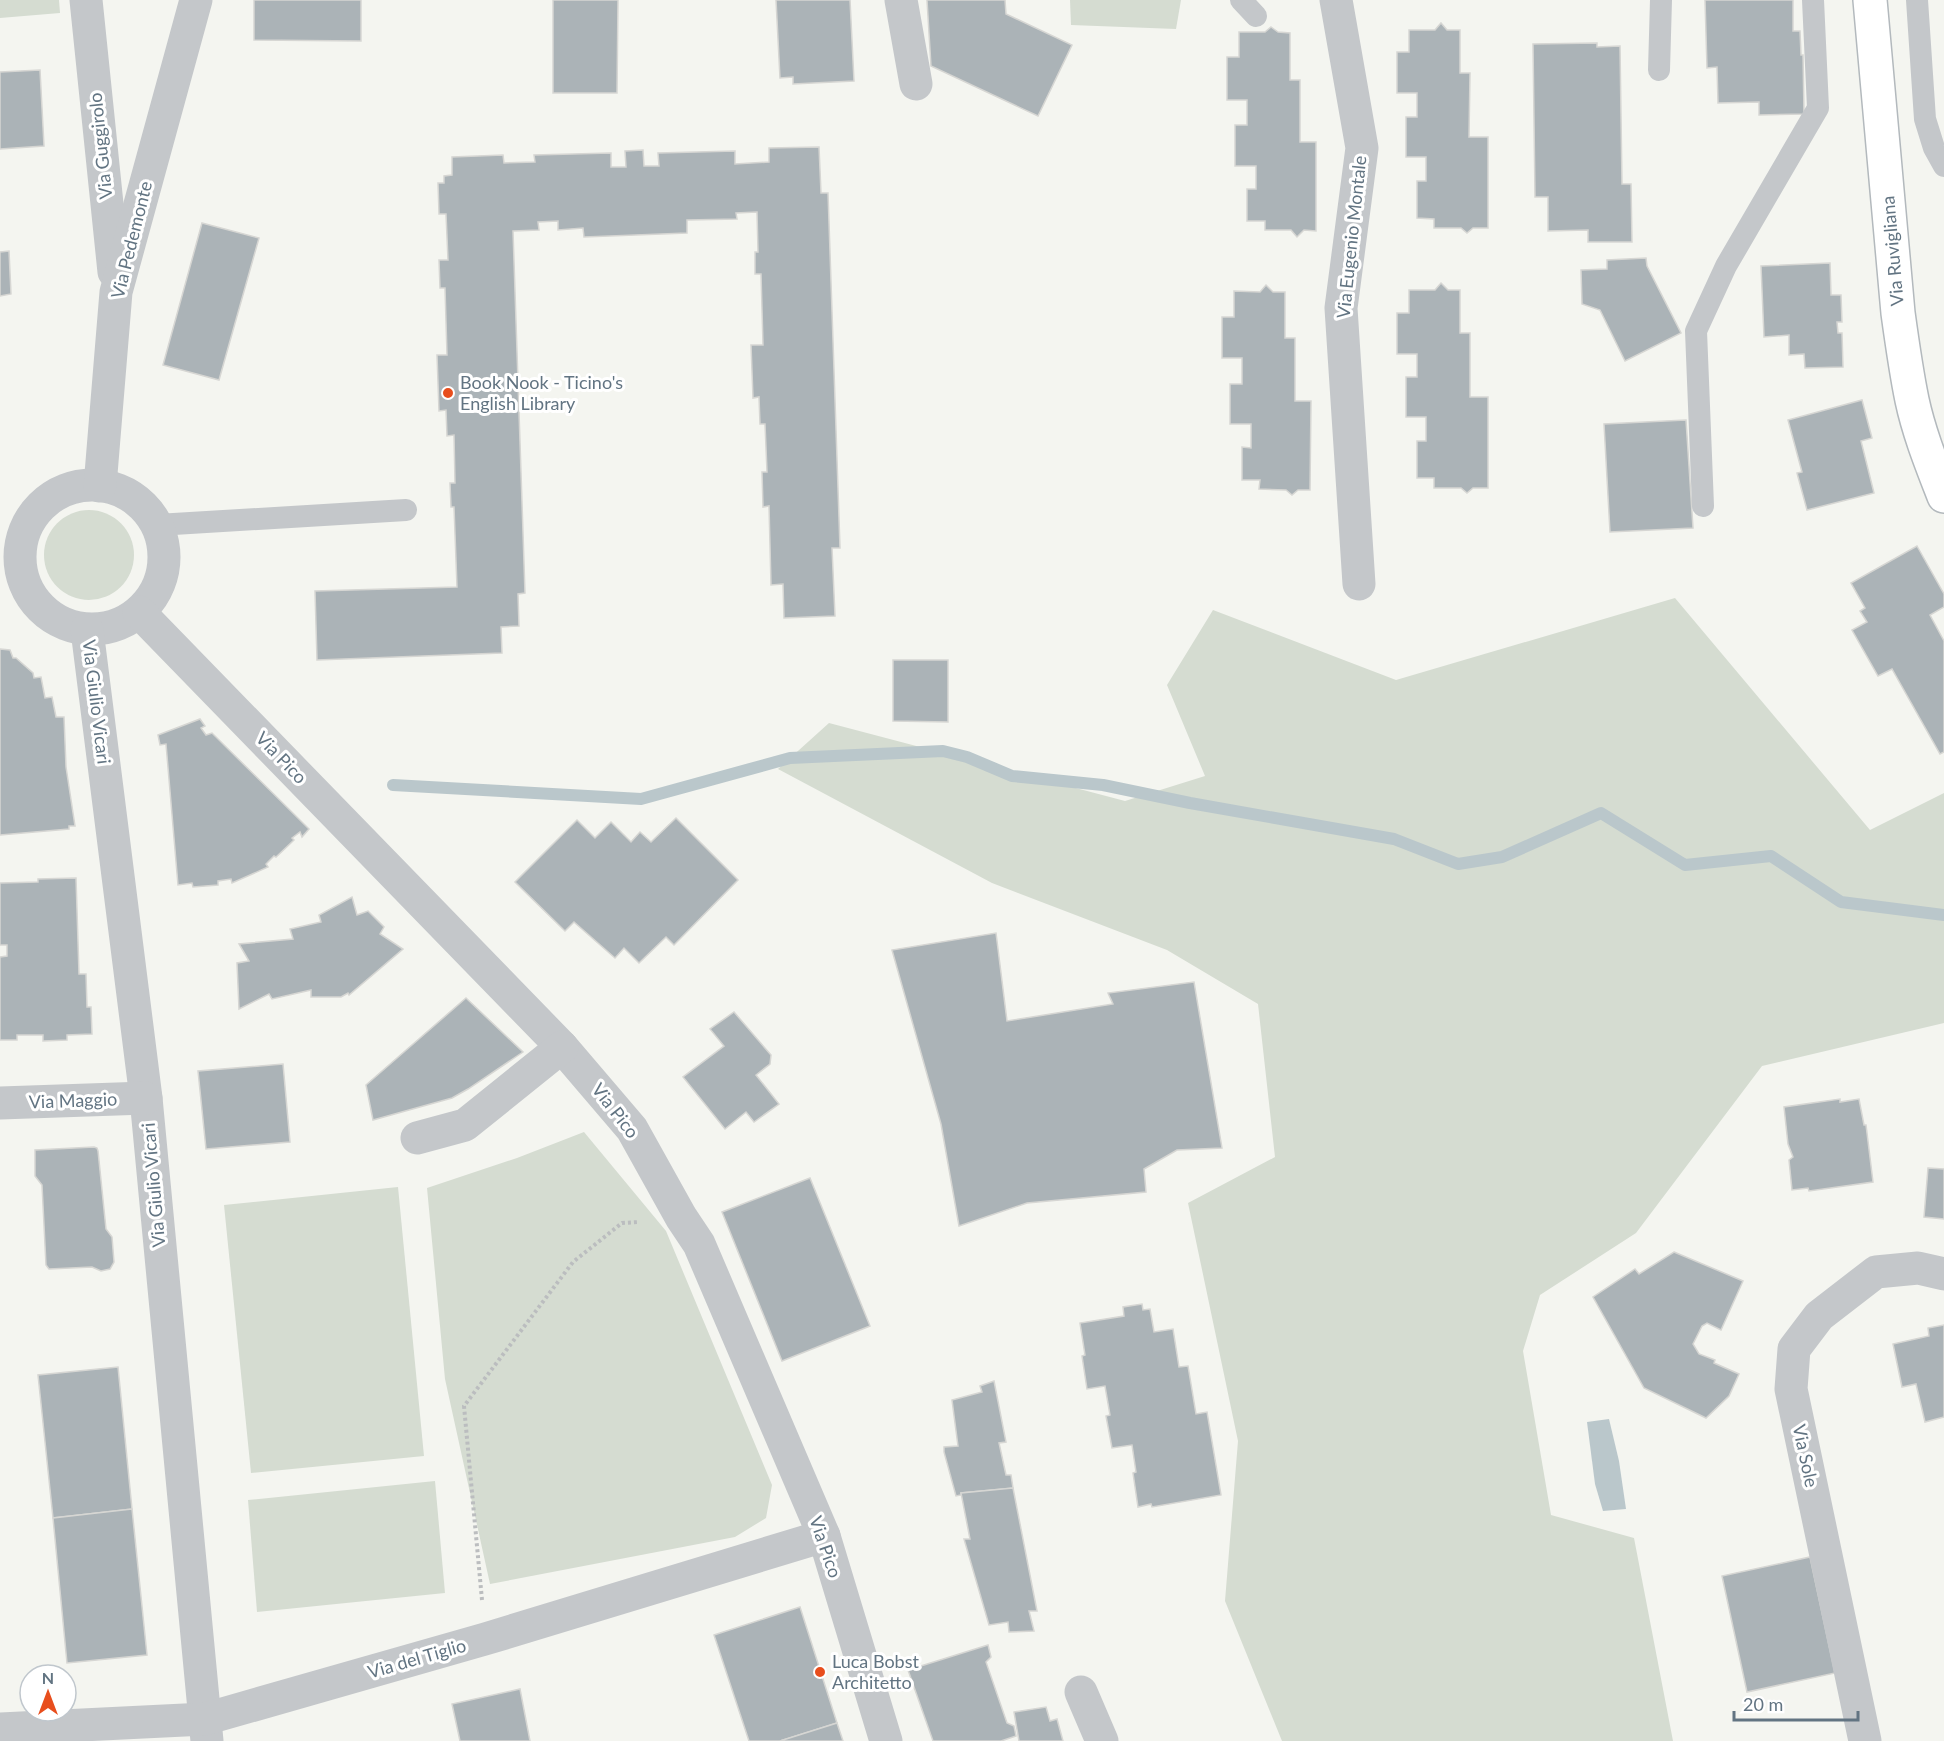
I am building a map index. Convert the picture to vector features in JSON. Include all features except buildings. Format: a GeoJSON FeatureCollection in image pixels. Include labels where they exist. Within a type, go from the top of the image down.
{"type":"FeatureCollection","features":[{"type":"Feature","properties":{"kind":"main road","name":"Via Ruvigliana"},"geometry":{"type":"LineString","coordinates":[[1870,0],[1898,313],[1912,401],[1936,452],[1944,496]]}},
{"type":"Feature","properties":{"kind":"street","name":"Via Guggirolo"},"geometry":{"type":"LineString","coordinates":[[87,0],[116,292]]}},
{"type":"Feature","properties":{"kind":"street","name":"Via Pedemonte"},"geometry":{"type":"LineString","coordinates":[[100,486],[116,292],[196,0]]}},
{"type":"Feature","properties":{"kind":"street"},"geometry":{"type":"LineString","coordinates":[[901,0],[916,84]]}},
{"type":"Feature","properties":{"kind":"street","name":"Via Eugenio Montale"},"geometry":{"type":"LineString","coordinates":[[1336,0],[1362,148],[1341,308],[1359,584]]}},
{"type":"Feature","properties":{"kind":"street"},"geometry":{"type":"LineString","coordinates":[[89,485],[123,492],[142,506],[157,525],[164,548],[160,583],[155,593],[139,612],[110,628],[87,630],[68,626],[58,621],[42,609],[29,593],[10,555],[20,544],[28,523],[41,506],[68,489],[89,485]]}},
{"type":"Feature","properties":{"kind":"street","name":"Via Pico"},"geometry":{"type":"LineString","coordinates":[[139,612],[562,1047],[632,1129],[681,1217],[699,1244],[824,1536],[886,1741]]}},
{"type":"Feature","properties":{"kind":"street","name":"Via Giulio Vicari"},"geometry":{"type":"LineString","coordinates":[[87,630],[146,1098],[206,1730]]}},
{"type":"Feature","properties":{"kind":"street"},"geometry":{"type":"LineString","coordinates":[[417,1138],[465,1125],[562,1047]]}},
{"type":"Feature","properties":{"kind":"street","name":"Via Maggio"},"geometry":{"type":"LineString","coordinates":[[0,1103],[146,1098]]}},
{"type":"Feature","properties":{"kind":"street","name":"Via Sole"},"geometry":{"type":"LineString","coordinates":[[1865,1741],[1791,1389],[1794,1349],[1819,1316],[1876,1272],[1918,1268],[1944,1274]]}},
{"type":"Feature","properties":{"kind":"street","name":"Via del Tiglio"},"geometry":{"type":"LineString","coordinates":[[0,1729],[206,1730],[485,1639],[824,1536]]}},
{"type":"Feature","properties":{"kind":"street"},"geometry":{"type":"LineString","coordinates":[[1081,1692],[1102,1741]]}},
{"type":"Feature","properties":{"kind":"lane"},"geometry":{"type":"LineString","coordinates":[[1659,70],[1661,0]]}},
{"type":"Feature","properties":{"kind":"lane"},"geometry":{"type":"LineString","coordinates":[[1703,506],[1696,331],[1726,266],[1818,108],[1813,0]]}},
{"type":"Feature","properties":{"kind":"lane"},"geometry":{"type":"LineString","coordinates":[[1917,0],[1925,118],[1934,148],[1944,166]]}},
{"type":"Feature","properties":{"kind":"lane"},"geometry":{"type":"LineString","coordinates":[[157,525],[406,510]]}},
{"type":"Feature","properties":{"kind":"path"},"geometry":{"type":"LineString","coordinates":[[485,1639],[464,1406],[573,1262],[622,1224],[681,1217]]}},
{"type":"Feature","properties":{"kind":"shaded area"},"geometry":{"type":"Polygon","coordinates":[[[0,0],[59,0],[60,13],[0,18],[0,0]]]}},
{"type":"Feature","properties":{"kind":"shaded area"},"geometry":{"type":"Polygon","coordinates":[[[1070,0],[1181,0],[1176,29],[1071,25],[1070,0]]]}},
{"type":"Feature","properties":{"kind":"shaded area"},"geometry":{"type":"Polygon","coordinates":[[[89,510],[106,514],[121,523],[130,538],[134,555],[130,572],[121,587],[106,596],[89,600],[72,596],[57,587],[48,572],[44,555],[48,538],[57,523],[72,514],[89,510]]]}},
{"type":"Feature","properties":{"kind":"shaded area"},"geometry":{"type":"Polygon","coordinates":[[[1675,598],[1870,830],[1944,793],[1944,1023],[1762,1066],[1636,1233],[1540,1295],[1523,1351],[1551,1515],[1634,1538],[1673,1741],[1282,1741],[1225,1601],[1238,1441],[1188,1203],[1275,1157],[1258,1004],[1167,950],[992,883],[778,769],[829,723],[1125,801],[1205,776],[1167,685],[1213,610],[1396,680],[1675,598]]]}},
{"type":"Feature","properties":{"kind":"shaded area"},"geometry":{"type":"Polygon","coordinates":[[[584,1132],[666,1231],[772,1485],[766,1518],[735,1537],[490,1584],[445,1379],[427,1188],[517,1158],[584,1132]]]}},
{"type":"Feature","properties":{"kind":"shaded area"},"geometry":{"type":"Polygon","coordinates":[[[398,1187],[424,1456],[251,1473],[224,1205],[398,1187]]]}},
{"type":"Feature","properties":{"kind":"shaded area"},"geometry":{"type":"Polygon","coordinates":[[[1609,1419],[1619,1461],[1626,1509],[1603,1511],[1595,1484],[1587,1422],[1609,1419]]]}},
{"type":"Feature","properties":{"kind":"shaded area"},"geometry":{"type":"Polygon","coordinates":[[[435,1481],[445,1593],[257,1612],[248,1500],[435,1481]]]}},
{"type":"Feature","properties":{"kind":"waterway"},"geometry":{"type":"LineString","coordinates":[[393,785],[641,799],[790,758],[943,751],[967,757],[1012,776],[1103,785],[1190,803],[1394,839],[1458,864],[1502,857],[1601,813],[1685,865],[1771,856],[1841,902],[1944,915]]}},
{"type":"Feature","properties":{"kind":"place","name":"Book Nook - Ticino's English Library"},"geometry":{"type":"Point","coordinates":[448,393]}},
{"type":"Feature","properties":{"kind":"place","name":"Luca Bobst Architetto"},"geometry":{"type":"Point","coordinates":[820,1672]}}]}
